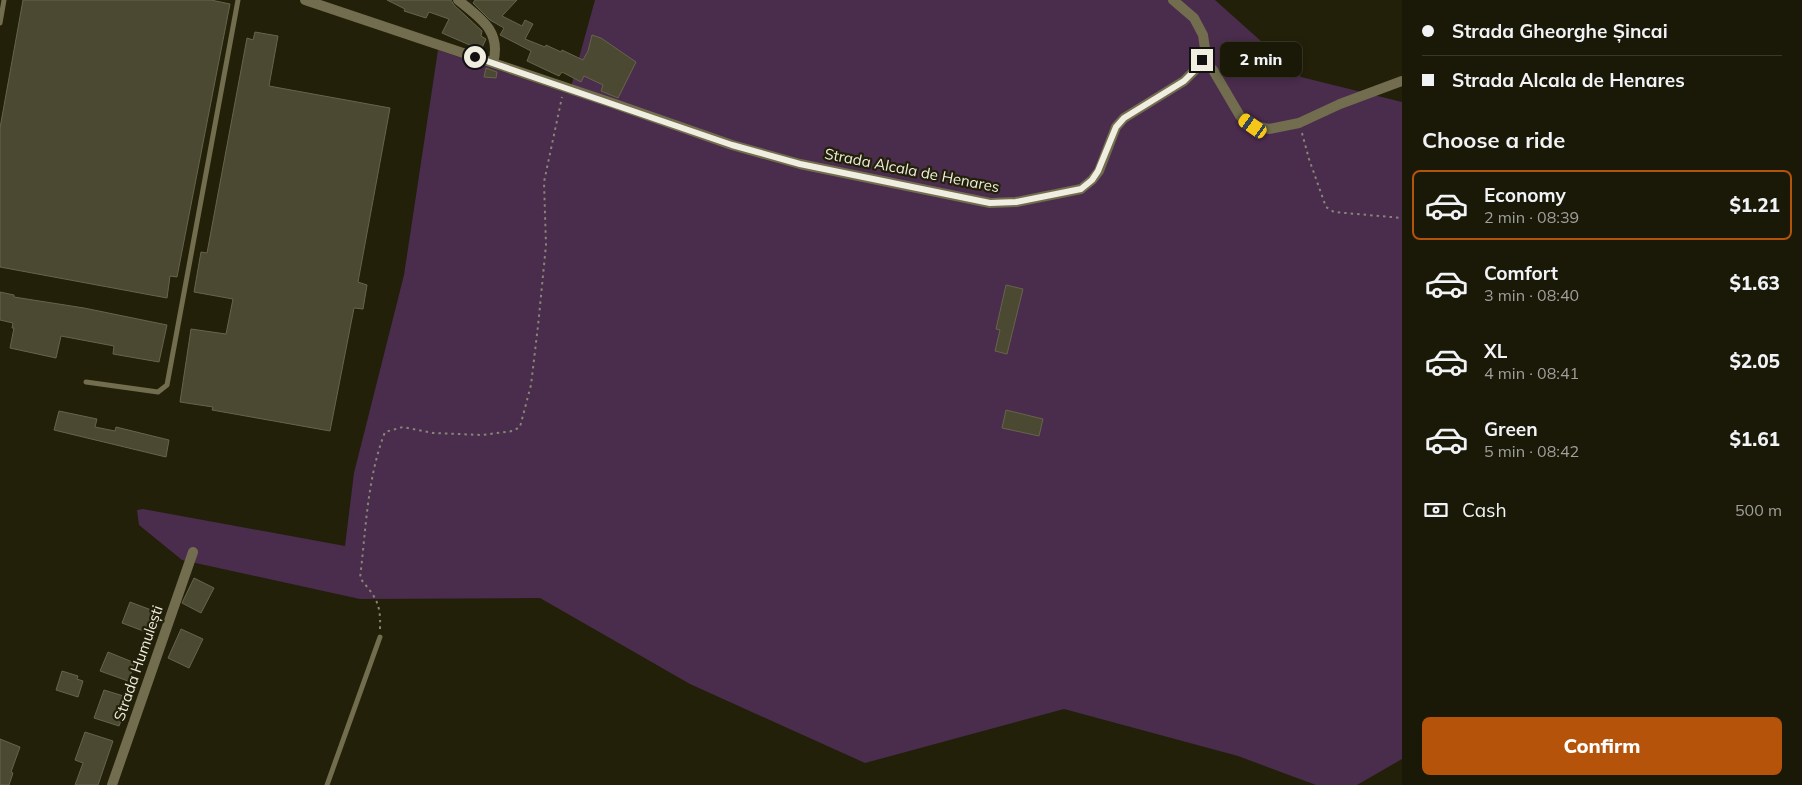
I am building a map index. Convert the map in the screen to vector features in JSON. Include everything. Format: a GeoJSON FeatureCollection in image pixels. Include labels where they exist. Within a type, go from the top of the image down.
{"type":"FeatureCollection","features":[{"type":"Feature","properties":{"kind":"street","name":"Strada Alcala de Henares"},"geometry":{"type":"LineString","coordinates":[[305,0],[732,145],[800,164],[990,203],[1016,202],[1081,189],[1092,180],[1098,171],[1116,127],[1124,118],[1184,81],[1202,60]]}},
{"type":"Feature","properties":{"kind":"street"},"geometry":{"type":"LineString","coordinates":[[458,0],[491,30],[497,51],[494,63]]}},
{"type":"Feature","properties":{"kind":"street"},"geometry":{"type":"LineString","coordinates":[[1173,0],[1194,18],[1203,35],[1205,49],[1202,60],[1213,70],[1240,116],[1253,126],[1269,130],[1299,123],[1340,104],[1402,81]]}},
{"type":"Feature","properties":{"kind":"street","name":"Strada Humulești"},"geometry":{"type":"LineString","coordinates":[[112,785],[193,552]]}},
{"type":"Feature","properties":{"kind":"lane"},"geometry":{"type":"LineString","coordinates":[[0,23],[4,0]]}},
{"type":"Feature","properties":{"kind":"lane"},"geometry":{"type":"LineString","coordinates":[[86,382],[158,392],[168,386],[238,0]]}},
{"type":"Feature","properties":{"kind":"lane"},"geometry":{"type":"LineString","coordinates":[[327,785],[380,637]]}},
{"type":"Feature","properties":{"kind":"path"},"geometry":{"type":"LineString","coordinates":[[380,637],[381,610],[373,593],[360,578],[372,482],[378,450],[385,432],[403,427],[433,433],[482,435],[513,431],[520,427],[531,385],[546,245],[544,182],[564,87]]}},
{"type":"Feature","properties":{"kind":"path"},"geometry":{"type":"LineString","coordinates":[[1299,123],[1326,207],[1334,212],[1402,218]]}},
{"type":"Feature","properties":{"kind":"shaded area"},"geometry":{"type":"Polygon","coordinates":[[[595,0],[1215,0],[1301,77],[1402,102],[1402,759],[1357,785],[1316,785],[1238,756],[1064,709],[865,763],[690,684],[540,598],[360,599],[182,560],[139,525],[137,510],[143,509],[345,546],[354,473],[404,275],[438,50],[569,94],[595,0]]]}},
{"type":"Feature","properties":{"kind":"building"},"geometry":{"type":"Polygon","coordinates":[[[23,0],[211,0],[230,4],[177,277],[170,276],[167,298],[0,267],[0,128],[23,0]]]}},
{"type":"Feature","properties":{"kind":"building"},"geometry":{"type":"Polygon","coordinates":[[[387,0],[451,0],[482,31],[481,36],[486,39],[481,50],[442,33],[449,19],[429,12],[426,18],[404,11],[405,9],[387,0]]]}},
{"type":"Feature","properties":{"kind":"building"},"geometry":{"type":"Polygon","coordinates":[[[475,0],[517,0],[502,16],[522,26],[525,20],[533,24],[525,39],[561,52],[562,50],[583,60],[588,51],[592,35],[601,38],[636,62],[618,98],[601,91],[603,85],[584,76],[581,82],[562,72],[559,76],[527,61],[531,51],[500,35],[504,28],[490,20],[473,3],[475,0]]]}},
{"type":"Feature","properties":{"kind":"building"},"geometry":{"type":"Polygon","coordinates":[[[255,32],[278,36],[269,86],[390,108],[358,282],[367,285],[363,309],[354,308],[330,431],[212,410],[213,407],[180,402],[191,329],[226,334],[233,299],[194,292],[201,252],[207,253],[247,38],[253,40],[255,32]]]}},
{"type":"Feature","properties":{"kind":"building"},"geometry":{"type":"Polygon","coordinates":[[[486,68],[497,72],[496,78],[484,77],[486,68]]]}},
{"type":"Feature","properties":{"kind":"building"},"geometry":{"type":"Polygon","coordinates":[[[1006,285],[1023,289],[1007,354],[995,351],[1000,330],[996,329],[1006,285]]]}},
{"type":"Feature","properties":{"kind":"building"},"geometry":{"type":"Polygon","coordinates":[[[0,292],[14,295],[14,297],[84,308],[167,325],[159,362],[113,354],[114,346],[61,336],[56,358],[10,348],[14,328],[12,328],[13,323],[0,320],[0,292]]]}},
{"type":"Feature","properties":{"kind":"building"},"geometry":{"type":"Polygon","coordinates":[[[1006,410],[1043,419],[1039,436],[1002,428],[1006,410]]]}},
{"type":"Feature","properties":{"kind":"building"},"geometry":{"type":"Polygon","coordinates":[[[59,411],[97,419],[95,427],[115,431],[116,427],[169,440],[166,457],[54,430],[59,411]]]}},
{"type":"Feature","properties":{"kind":"building"},"geometry":{"type":"Polygon","coordinates":[[[194,578],[214,588],[201,613],[182,603],[194,578]]]}},
{"type":"Feature","properties":{"kind":"building"},"geometry":{"type":"Polygon","coordinates":[[[130,602],[154,611],[146,632],[122,623],[130,602]]]}},
{"type":"Feature","properties":{"kind":"building"},"geometry":{"type":"Polygon","coordinates":[[[181,629],[203,639],[189,668],[168,658],[181,629]]]}},
{"type":"Feature","properties":{"kind":"building"},"geometry":{"type":"Polygon","coordinates":[[[108,652],[135,663],[128,681],[100,671],[108,652]]]}},
{"type":"Feature","properties":{"kind":"building"},"geometry":{"type":"Polygon","coordinates":[[[62,671],[78,676],[77,679],[83,681],[78,697],[56,690],[62,671]]]}},
{"type":"Feature","properties":{"kind":"building"},"geometry":{"type":"Polygon","coordinates":[[[104,690],[130,698],[119,726],[94,718],[104,690]]]}},
{"type":"Feature","properties":{"kind":"building"},"geometry":{"type":"Polygon","coordinates":[[[85,732],[113,741],[98,785],[75,785],[83,763],[75,760],[85,732]]]}},
{"type":"Feature","properties":{"kind":"building"},"geometry":{"type":"Polygon","coordinates":[[[0,739],[20,747],[11,772],[13,773],[9,785],[0,785],[0,739]]]}},
{"type":"Feature","properties":{"kind":"route"},"geometry":{"type":"LineString","coordinates":[[475,57],[732,145],[800,164],[990,203],[1016,202],[1081,189],[1092,180],[1098,171],[1116,127],[1124,118],[1184,81],[1202,60]]}}]}
